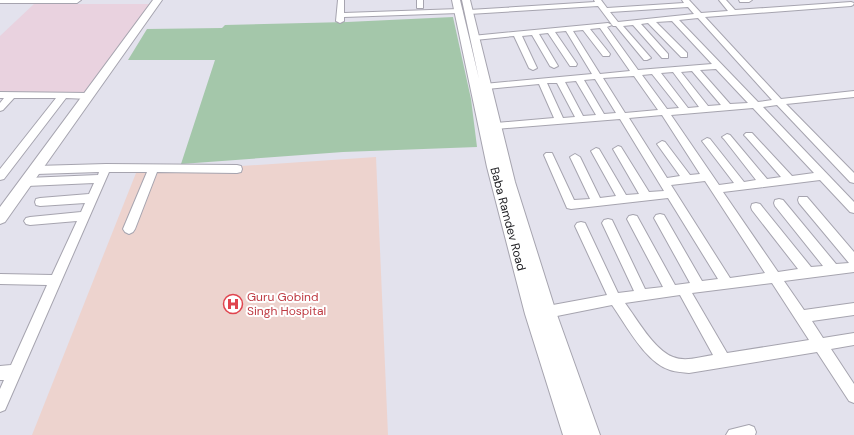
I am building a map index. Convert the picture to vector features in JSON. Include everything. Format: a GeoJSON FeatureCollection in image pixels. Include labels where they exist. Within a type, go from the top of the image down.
{"type":"FeatureCollection","features":[{"type":"Feature","properties":{"kind":"street"},"geometry":{"type":"LineString","coordinates":[[0,0],[77,0]]}},
{"type":"Feature","properties":{"kind":"street"},"geometry":{"type":"LineString","coordinates":[[0,218],[158,0]]}},
{"type":"Feature","properties":{"kind":"street"},"geometry":{"type":"LineString","coordinates":[[341,0],[341,15],[420,6],[463,6],[510,10],[545,7],[560,3],[599,2],[648,58]]}},
{"type":"Feature","properties":{"kind":"street"},"geometry":{"type":"LineString","coordinates":[[506,0],[510,10]]}},
{"type":"Feature","properties":{"kind":"street"},"geometry":{"type":"LineString","coordinates":[[525,0],[529,8]]}},
{"type":"Feature","properties":{"kind":"street"},"geometry":{"type":"LineString","coordinates":[[540,0],[545,7]]}},
{"type":"Feature","properties":{"kind":"street"},"geometry":{"type":"LineString","coordinates":[[624,0],[631,8]]}},
{"type":"Feature","properties":{"kind":"street"},"geometry":{"type":"LineString","coordinates":[[642,0],[648,7]]}},
{"type":"Feature","properties":{"kind":"street"},"geometry":{"type":"LineString","coordinates":[[722,0],[734,13]]}},
{"type":"Feature","properties":{"kind":"street"},"geometry":{"type":"LineString","coordinates":[[742,0],[749,0]]}},
{"type":"Feature","properties":{"kind":"street"},"geometry":{"type":"LineString","coordinates":[[605,10],[688,2],[778,102],[854,179]]}},
{"type":"Feature","properties":{"kind":"street"},"geometry":{"type":"LineString","coordinates":[[475,38],[673,18],[850,4]]}},
{"type":"Feature","properties":{"kind":"street"},"geometry":{"type":"LineString","coordinates":[[463,6],[475,38],[486,86],[486,105],[496,126],[508,182],[541,313],[590,435]]}},
{"type":"Feature","properties":{"kind":"street","name":"Baba Ramdev Road"},"geometry":{"type":"LineString","coordinates":[[463,6],[486,105],[493,167],[541,313],[573,435]]}},
{"type":"Feature","properties":{"kind":"street"},"geometry":{"type":"LineString","coordinates":[[673,18],[854,209]]}},
{"type":"Feature","properties":{"kind":"street"},"geometry":{"type":"LineString","coordinates":[[650,21],[684,55]]}},
{"type":"Feature","properties":{"kind":"street"},"geometry":{"type":"LineString","coordinates":[[635,22],[665,56]]}},
{"type":"Feature","properties":{"kind":"street"},"geometry":{"type":"LineString","coordinates":[[602,26],[665,113],[818,345],[854,396]]}},
{"type":"Feature","properties":{"kind":"street"},"geometry":{"type":"LineString","coordinates":[[585,27],[606,54]]}},
{"type":"Feature","properties":{"kind":"street"},"geometry":{"type":"LineString","coordinates":[[568,29],[727,283]]}},
{"type":"Feature","properties":{"kind":"street"},"geometry":{"type":"LineString","coordinates":[[550,31],[573,64]]}},
{"type":"Feature","properties":{"kind":"street"},"geometry":{"type":"LineString","coordinates":[[534,32],[554,66]]}},
{"type":"Feature","properties":{"kind":"street"},"geometry":{"type":"LineString","coordinates":[[517,34],[534,68]]}},
{"type":"Feature","properties":{"kind":"street"},"geometry":{"type":"LineString","coordinates":[[486,86],[718,66]]}},
{"type":"Feature","properties":{"kind":"street"},"geometry":{"type":"LineString","coordinates":[[694,68],[728,108]]}},
{"type":"Feature","properties":{"kind":"street"},"geometry":{"type":"LineString","coordinates":[[675,70],[706,109]]}},
{"type":"Feature","properties":{"kind":"street"},"geometry":{"type":"LineString","coordinates":[[655,72],[686,111]]}},
{"type":"Feature","properties":{"kind":"street"},"geometry":{"type":"LineString","coordinates":[[580,78],[602,118]]}},
{"type":"Feature","properties":{"kind":"street"},"geometry":{"type":"LineString","coordinates":[[560,80],[582,120]]}},
{"type":"Feature","properties":{"kind":"street"},"geometry":{"type":"LineString","coordinates":[[542,82],[560,121]]}},
{"type":"Feature","properties":{"kind":"street"},"geometry":{"type":"LineString","coordinates":[[496,126],[728,108],[854,94]]}},
{"type":"Feature","properties":{"kind":"street"},"geometry":{"type":"LineString","coordinates":[[0,95],[89,96]]}},
{"type":"Feature","properties":{"kind":"street"},"geometry":{"type":"LineString","coordinates":[[0,108],[12,95]]}},
{"type":"Feature","properties":{"kind":"street"},"geometry":{"type":"LineString","coordinates":[[0,176],[63,96]]}},
{"type":"Feature","properties":{"kind":"street"},"geometry":{"type":"LineString","coordinates":[[749,135],[790,180]]}},
{"type":"Feature","properties":{"kind":"street"},"geometry":{"type":"LineString","coordinates":[[727,137],[764,183]]}},
{"type":"Feature","properties":{"kind":"street"},"geometry":{"type":"LineString","coordinates":[[707,141],[742,186]]}},
{"type":"Feature","properties":{"kind":"street"},"geometry":{"type":"LineString","coordinates":[[662,144],[687,180]]}},
{"type":"Feature","properties":{"kind":"street"},"geometry":{"type":"LineString","coordinates":[[618,149],[646,196]]}},
{"type":"Feature","properties":{"kind":"street"},"geometry":{"type":"LineString","coordinates":[[596,151],[623,199]]}},
{"type":"Feature","properties":{"kind":"street"},"geometry":{"type":"LineString","coordinates":[[549,155],[571,204],[670,194]]}},
{"type":"Feature","properties":{"kind":"street"},"geometry":{"type":"LineString","coordinates":[[575,157],[597,202]]}},
{"type":"Feature","properties":{"kind":"street"},"geometry":{"type":"LineString","coordinates":[[36,170],[106,168],[153,170],[237,169]]}},
{"type":"Feature","properties":{"kind":"street"},"geometry":{"type":"LineString","coordinates":[[0,405],[83,216],[106,168]]}},
{"type":"Feature","properties":{"kind":"street"},"geometry":{"type":"LineString","coordinates":[[129,230],[153,170]]}},
{"type":"Feature","properties":{"kind":"street"},"geometry":{"type":"LineString","coordinates":[[716,189],[823,176]]}},
{"type":"Feature","properties":{"kind":"street"},"geometry":{"type":"LineString","coordinates":[[663,182],[708,177]]}},
{"type":"Feature","properties":{"kind":"street"},"geometry":{"type":"LineString","coordinates":[[27,182],[101,179]]}},
{"type":"Feature","properties":{"kind":"street"},"geometry":{"type":"LineString","coordinates":[[40,202],[92,198]]}},
{"type":"Feature","properties":{"kind":"street"},"geometry":{"type":"LineString","coordinates":[[803,200],[854,260]]}},
{"type":"Feature","properties":{"kind":"street"},"geometry":{"type":"LineString","coordinates":[[779,203],[833,270]]}},
{"type":"Feature","properties":{"kind":"street"},"geometry":{"type":"LineString","coordinates":[[756,207],[808,273]]}},
{"type":"Feature","properties":{"kind":"street"},"geometry":{"type":"LineString","coordinates":[[30,221],[83,216]]}},
{"type":"Feature","properties":{"kind":"street"},"geometry":{"type":"LineString","coordinates":[[660,218],[699,287]]}},
{"type":"Feature","properties":{"kind":"street"},"geometry":{"type":"LineString","coordinates":[[633,219],[723,360]]}},
{"type":"Feature","properties":{"kind":"street"},"geometry":{"type":"LineString","coordinates":[[608,223],[642,295]]}},
{"type":"Feature","properties":{"kind":"street"},"geometry":{"type":"LineString","coordinates":[[581,226],[615,299],[647,344],[658,356],[671,364],[689,366],[854,339]]}},
{"type":"Feature","properties":{"kind":"street"},"geometry":{"type":"LineString","coordinates":[[541,313],[642,295],[854,267]]}},
{"type":"Feature","properties":{"kind":"street"},"geometry":{"type":"LineString","coordinates":[[0,279],[55,280]]}},
{"type":"Feature","properties":{"kind":"street"},"geometry":{"type":"LineString","coordinates":[[800,317],[854,309]]}},
{"type":"Feature","properties":{"kind":"street"},"geometry":{"type":"LineString","coordinates":[[0,373],[15,372]]}},
{"type":"Feature","properties":{"kind":"street"},"geometry":{"type":"LineString","coordinates":[[734,435],[749,432]]}},
{"type":"Feature","properties":{"kind":"shaded area"},"geometry":{"type":"Polygon","coordinates":[[[34,4],[151,4],[86,92],[0,92],[0,36],[34,4]]]}},
{"type":"Feature","properties":{"kind":"shaded area","name":"Guru Gobind Singh Hospital"},"geometry":{"type":"Polygon","coordinates":[[[376,157],[388,435],[32,435],[136,173],[376,157]]]}},
{"type":"Feature","properties":{"kind":"green space"},"geometry":{"type":"Polygon","coordinates":[[[453,17],[471,99],[477,147],[343,152],[181,164],[215,60],[128,60],[147,29],[222,28],[225,25],[347,22],[453,17]]]}},
{"type":"Feature","properties":{"kind":"place","name":"Guru Gobind Singh Hospital"},"geometry":{"type":"Point","coordinates":[233,304]}}]}
